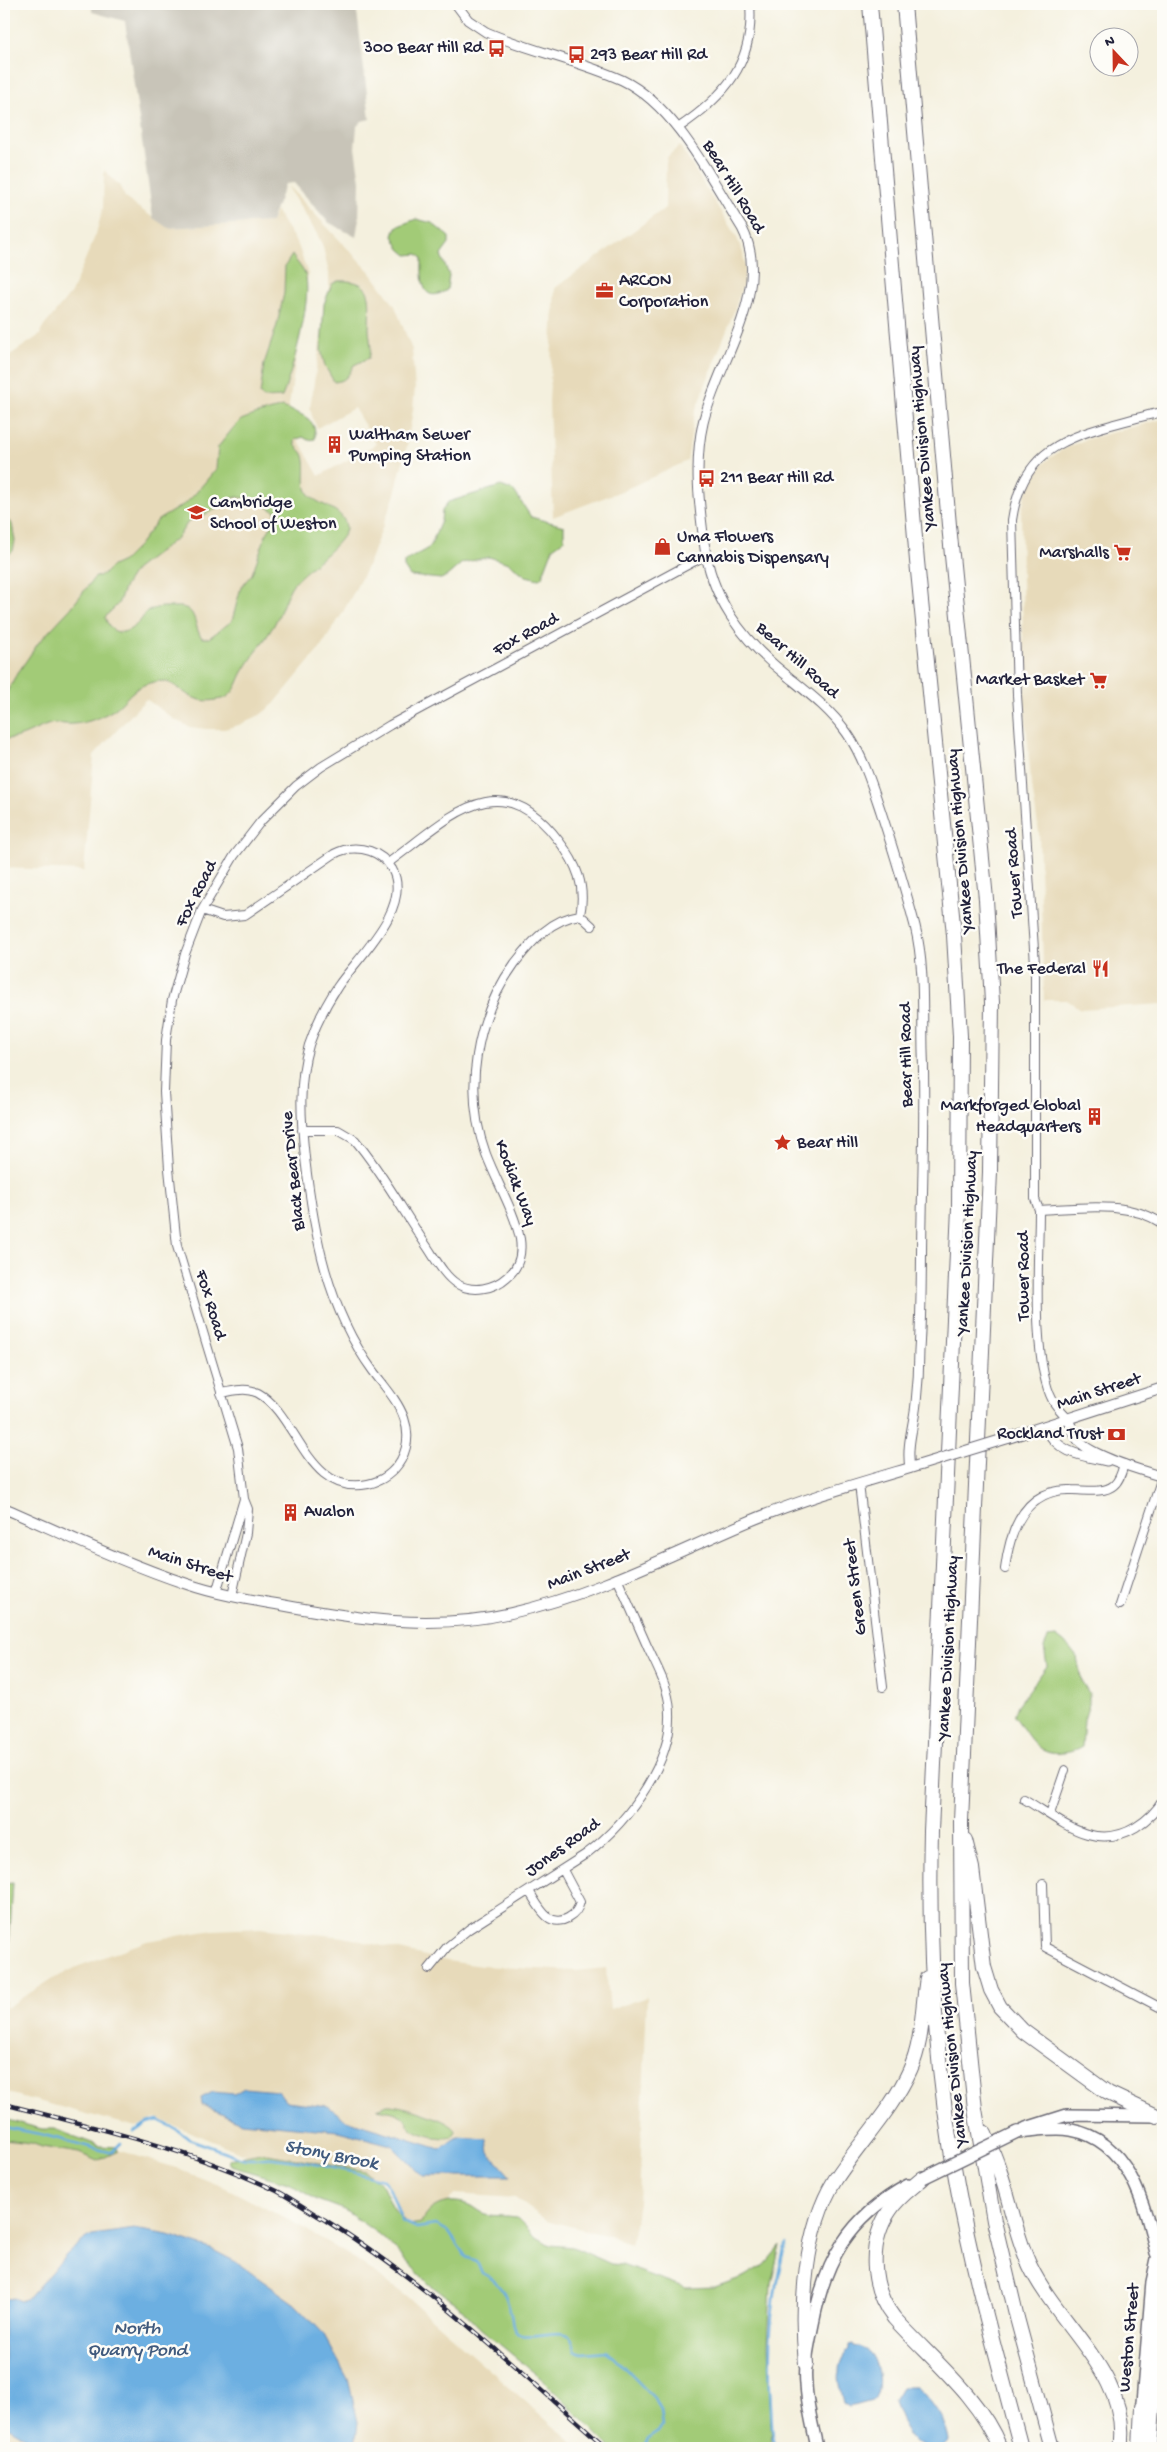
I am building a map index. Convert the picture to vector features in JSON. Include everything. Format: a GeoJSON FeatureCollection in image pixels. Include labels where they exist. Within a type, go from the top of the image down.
{"type":"FeatureCollection","features":[{"type":"Feature","properties":{"kind":"highway","name":"Yankee Division Highway"},"geometry":{"type":"LineString","coordinates":[[870,4],[917,560],[954,935],[960,1036],[959,1208],[930,1831],[931,1955],[940,2068],[957,2183],[978,2285],[1021,2448]]}},
{"type":"Feature","properties":{"kind":"highway","name":"Yankee Division Highway"},"geometry":{"type":"LineString","coordinates":[[904,4],[949,525],[986,899],[992,1002],[990,1163],[960,1820],[962,1983],[975,2109],[1001,2252],[1052,2448]]}},
{"type":"Feature","properties":{"kind":"highway"},"geometry":{"type":"LineString","coordinates":[[960,1820],[972,1868],[984,1967],[991,1990],[1000,2006],[1023,2031],[1108,2093],[1160,2116]]}},
{"type":"Feature","properties":{"kind":"highway"},"geometry":{"type":"LineString","coordinates":[[806,2364],[803,2337],[807,2283],[811,2246],[817,2218],[836,2179],[909,2071],[919,2039],[921,2013],[931,1955]]}},
{"type":"Feature","properties":{"kind":"highway"},"geometry":{"type":"LineString","coordinates":[[975,2109],[1000,2172],[1030,2266],[1044,2291],[1114,2392],[1122,2425],[1120,2448]]}},
{"type":"Feature","properties":{"kind":"highway"},"geometry":{"type":"LineString","coordinates":[[923,2178],[892,2206],[880,2228],[874,2262],[878,2286],[884,2303],[894,2318],[984,2416],[1000,2448]]}},
{"type":"Feature","properties":{"kind":"highway"},"geometry":{"type":"LineString","coordinates":[[1150,2448],[1163,2273]]}},
{"type":"Feature","properties":{"kind":"highway"},"geometry":{"type":"LineString","coordinates":[[1140,2448],[1142,2406]]}},
{"type":"Feature","properties":{"kind":"main road","name":"Main Street"},"geometry":{"type":"LineString","coordinates":[[4,1508],[180,1582],[216,1593],[365,1619],[404,1623],[487,1618],[533,1608],[617,1578],[771,1512],[1163,1388]]}},
{"type":"Feature","properties":{"kind":"main road"},"geometry":{"type":"LineString","coordinates":[[817,2448],[807,2393],[806,2364],[819,2296],[837,2250],[854,2226],[876,2205],[923,2178],[1017,2132],[1049,2119],[1067,2115],[1160,2116]]}},
{"type":"Feature","properties":{"kind":"main road"},"geometry":{"type":"LineString","coordinates":[[1017,2132],[1073,2130],[1093,2138],[1112,2151],[1125,2168],[1138,2192],[1157,2255]]}},
{"type":"Feature","properties":{"kind":"main road","name":"Weston Street"},"geometry":{"type":"LineString","coordinates":[[1133,2448],[1142,2406],[1152,2282],[1163,2231]]}},
{"type":"Feature","properties":{"kind":"street","name":"Bear Hill Road"},"geometry":{"type":"LineString","coordinates":[[456,4],[468,20],[486,32],[596,70],[629,84],[660,107],[678,128],[742,228],[750,247],[753,267],[748,298],[708,406],[700,438],[698,478],[706,555],[719,595],[741,633],[766,658],[828,710],[854,744],[869,778],[916,930],[921,972],[925,1130],[922,1299],[917,1394],[908,1447],[915,1467]]}},
{"type":"Feature","properties":{"kind":"street"},"geometry":{"type":"LineString","coordinates":[[678,128],[713,102],[734,76],[746,48],[750,21],[750,4]]}},
{"type":"Feature","properties":{"kind":"street","name":"Tower Road"},"geometry":{"type":"LineString","coordinates":[[1068,1419],[1058,1408],[1050,1394],[1041,1354],[1038,1210],[1035,1199],[1035,964],[1017,695],[1012,535],[1014,508],[1029,472],[1055,446],[1085,432],[1163,412]]}},
{"type":"Feature","properties":{"kind":"street","name":"Fox Road"},"geometry":{"type":"LineString","coordinates":[[232,1596],[247,1528],[248,1513],[244,1498],[240,1455],[177,1246],[172,1206],[164,1092],[166,1040],[172,1000],[179,971],[202,910],[234,856],[261,821],[296,786],[322,767],[390,725],[706,555]]}},
{"type":"Feature","properties":{"kind":"street"},"geometry":{"type":"LineString","coordinates":[[202,910],[223,917],[244,916],[343,850],[367,850],[388,863],[468,806],[488,800],[514,803],[537,816],[556,836],[572,858],[582,884],[580,915],[592,926]]}},
{"type":"Feature","properties":{"kind":"street","name":"Black Bear Drive"},"geometry":{"type":"LineString","coordinates":[[221,1393],[244,1389],[262,1396],[276,1411],[314,1464],[326,1476],[340,1483],[362,1485],[378,1481],[395,1468],[404,1454],[407,1435],[403,1415],[351,1334],[335,1300],[322,1262],[311,1209],[301,1108],[306,1056],[315,1030],[338,987],[389,918],[396,905],[398,886],[388,863]]}},
{"type":"Feature","properties":{"kind":"street","name":"Kodiak Way"},"geometry":{"type":"LineString","coordinates":[[302,1130],[338,1130],[355,1140],[439,1264],[455,1283],[471,1289],[480,1289],[505,1279],[516,1267],[520,1251],[520,1239],[487,1155],[476,1120],[474,1084],[480,1038],[493,1001],[522,954],[550,926],[564,918],[580,915]]}},
{"type":"Feature","properties":{"kind":"street"},"geometry":{"type":"LineString","coordinates":[[1038,1210],[1123,1208],[1148,1215],[1163,1224]]}},
{"type":"Feature","properties":{"kind":"street"},"geometry":{"type":"LineString","coordinates":[[1068,1419],[1082,1444],[1124,1464]]}},
{"type":"Feature","properties":{"kind":"street"},"geometry":{"type":"LineString","coordinates":[[1045,1426],[1053,1442],[1068,1451],[1124,1464],[1163,1477],[1120,1605]]}},
{"type":"Feature","properties":{"kind":"street"},"geometry":{"type":"LineString","coordinates":[[1005,1569],[1009,1539],[1013,1528],[1039,1498],[1046,1492],[1056,1490],[1108,1489],[1118,1481],[1124,1464]]}},
{"type":"Feature","properties":{"kind":"street","name":"Green Street"},"geometry":{"type":"LineString","coordinates":[[859,1484],[883,1687]]}},
{"type":"Feature","properties":{"kind":"street","name":"Fox Road"},"geometry":{"type":"LineString","coordinates":[[216,1593],[244,1498]]}},
{"type":"Feature","properties":{"kind":"street","name":"Jones Road"},"geometry":{"type":"LineString","coordinates":[[429,1969],[462,1934],[563,1870],[602,1842],[625,1817],[658,1764],[667,1739],[670,1713],[667,1693],[617,1578]]}},
{"type":"Feature","properties":{"kind":"street"},"geometry":{"type":"LineString","coordinates":[[1050,1814],[1065,1770]]}},
{"type":"Feature","properties":{"kind":"street"},"geometry":{"type":"LineString","coordinates":[[1024,1799],[1086,1834],[1109,1838],[1127,1832],[1145,1821],[1155,1812],[1163,1800]]}},
{"type":"Feature","properties":{"kind":"street"},"geometry":{"type":"LineString","coordinates":[[529,1891],[548,1918],[555,1921],[568,1918],[577,1910],[580,1902],[563,1870]]}},
{"type":"Feature","properties":{"kind":"street"},"geometry":{"type":"LineString","coordinates":[[1043,1884],[1045,1947],[1163,2008]]}},
{"type":"Feature","properties":{"kind":"shaded area"},"geometry":{"type":"Polygon","coordinates":[[[92,4],[356,4],[370,119],[362,121],[357,126],[355,148],[360,181],[359,218],[356,237],[328,222],[294,183],[285,184],[271,222],[168,228],[153,218],[125,21],[92,12],[92,4]]]}},
{"type":"Feature","properties":{"kind":"shaded area"},"geometry":{"type":"Polygon","coordinates":[[[680,146],[737,238],[743,253],[745,268],[743,284],[736,306],[695,412],[687,461],[624,490],[553,517],[549,402],[555,288],[665,208],[666,163],[668,156],[680,146]]]}},
{"type":"Feature","properties":{"kind":"shaded area","name":"Cambridge School of Weston"},"geometry":{"type":"Polygon","coordinates":[[[104,170],[119,185],[126,199],[168,228],[271,222],[276,211],[298,245],[308,274],[289,406],[295,434],[319,476],[376,444],[354,408],[317,428],[312,416],[310,408],[329,286],[329,273],[323,247],[317,234],[287,185],[371,273],[395,306],[412,350],[415,388],[413,410],[407,446],[394,497],[367,567],[342,614],[321,647],[274,704],[260,715],[239,725],[224,729],[206,729],[190,727],[175,720],[146,699],[94,755],[84,871],[4,868],[4,359],[40,335],[41,330],[71,293],[96,234],[103,208],[104,170]]]}},
{"type":"Feature","properties":{"kind":"shaded area"},"geometry":{"type":"Polygon","coordinates":[[[1163,419],[1163,1004],[1080,1009],[1067,1000],[1044,1000],[1039,832],[1031,781],[1024,701],[1021,513],[1025,496],[1033,478],[1046,461],[1060,451],[1084,440],[1163,419]]]}},
{"type":"Feature","properties":{"kind":"shaded area"},"geometry":{"type":"Polygon","coordinates":[[[260,1928],[344,1937],[447,1961],[482,1966],[575,1971],[606,1968],[610,2009],[647,1997],[639,2204],[631,2245],[609,2236],[546,2220],[515,2198],[454,2194],[432,2224],[416,2227],[403,2220],[383,2178],[252,2157],[156,2118],[136,2127],[4,2092],[4,2001],[6,2000],[6,2008],[49,1981],[79,1966],[147,1941],[213,1930],[260,1928]]]}},
{"type":"Feature","properties":{"kind":"shaded area"},"geometry":{"type":"Polygon","coordinates":[[[4,2127],[89,2147],[114,2149],[176,2168],[224,2187],[300,2226],[357,2260],[406,2296],[578,2448],[4,2448],[4,2127]]]}},
{"type":"Feature","properties":{"kind":"green space"},"geometry":{"type":"Polygon","coordinates":[[[416,219],[432,223],[449,237],[449,244],[441,255],[449,275],[447,290],[438,294],[427,292],[424,286],[422,258],[418,254],[407,255],[400,249],[393,236],[396,227],[416,219]]]}},
{"type":"Feature","properties":{"kind":"green space"},"geometry":{"type":"Polygon","coordinates":[[[292,255],[306,278],[306,304],[303,320],[291,372],[282,397],[264,398],[260,395],[264,364],[277,325],[284,293],[285,266],[292,255]]]}},
{"type":"Feature","properties":{"kind":"green space"},"geometry":{"type":"Polygon","coordinates":[[[338,281],[351,281],[359,284],[365,288],[368,294],[371,350],[369,358],[354,365],[344,379],[334,382],[325,366],[321,350],[324,304],[332,284],[338,281]]]}},
{"type":"Feature","properties":{"kind":"green space"},"geometry":{"type":"Polygon","coordinates":[[[283,407],[306,417],[310,421],[315,431],[315,439],[308,440],[303,437],[295,440],[295,445],[304,456],[306,489],[317,501],[340,515],[346,527],[339,541],[291,587],[274,625],[241,675],[233,691],[225,698],[205,701],[196,699],[170,683],[163,681],[154,682],[145,684],[133,692],[120,705],[96,719],[70,724],[50,724],[22,736],[4,739],[4,697],[39,642],[71,608],[94,578],[104,574],[112,566],[123,561],[139,545],[158,520],[186,503],[195,494],[216,469],[218,447],[241,420],[283,407]],[[242,498],[230,499],[214,510],[188,522],[178,537],[135,570],[125,586],[118,604],[105,617],[108,624],[116,631],[125,631],[135,626],[147,612],[155,608],[180,607],[192,613],[202,638],[209,638],[232,621],[241,587],[252,574],[266,535],[276,519],[275,511],[242,498]]]}},
{"type":"Feature","properties":{"kind":"green space"},"geometry":{"type":"Polygon","coordinates":[[[501,486],[514,491],[531,517],[564,526],[564,540],[553,548],[542,577],[539,579],[526,576],[509,563],[489,557],[462,563],[441,579],[410,576],[404,567],[404,562],[430,547],[441,521],[442,511],[448,502],[501,486]]]}},
{"type":"Feature","properties":{"kind":"green space"},"geometry":{"type":"Polygon","coordinates":[[[4,517],[12,524],[15,541],[13,551],[4,557],[4,517]]]}},
{"type":"Feature","properties":{"kind":"green space"},"geometry":{"type":"Polygon","coordinates":[[[1056,1637],[1069,1647],[1077,1657],[1082,1682],[1089,1693],[1089,1704],[1084,1720],[1082,1747],[1070,1752],[1054,1754],[1039,1748],[1014,1716],[1018,1705],[1047,1666],[1044,1647],[1048,1638],[1056,1637]]]}},
{"type":"Feature","properties":{"kind":"green space"},"geometry":{"type":"Polygon","coordinates":[[[13,1883],[8,1962],[4,1965],[4,1884],[13,1883]]]}},
{"type":"Feature","properties":{"kind":"green space"},"geometry":{"type":"Polygon","coordinates":[[[387,2105],[403,2107],[436,2118],[445,2122],[456,2131],[453,2137],[449,2138],[431,2136],[419,2132],[410,2127],[400,2115],[377,2109],[387,2105]]]}},
{"type":"Feature","properties":{"kind":"green space"},"geometry":{"type":"Polygon","coordinates":[[[4,2119],[42,2129],[54,2129],[100,2146],[117,2147],[118,2151],[97,2161],[79,2153],[42,2147],[31,2143],[4,2140],[4,2119]]]}},
{"type":"Feature","properties":{"kind":"green space"},"geometry":{"type":"Polygon","coordinates":[[[261,2153],[365,2171],[383,2186],[394,2211],[409,2225],[421,2223],[425,2216],[436,2206],[449,2202],[464,2203],[485,2214],[516,2217],[535,2236],[550,2245],[573,2247],[611,2264],[622,2265],[686,2288],[715,2287],[743,2277],[765,2264],[780,2246],[771,2284],[768,2344],[772,2448],[611,2448],[543,2380],[480,2328],[457,2304],[429,2284],[384,2238],[344,2210],[317,2200],[288,2183],[230,2166],[228,2162],[230,2159],[261,2153]]]}},
{"type":"Feature","properties":{"kind":"water"},"geometry":{"type":"Polygon","coordinates":[[[244,2088],[278,2091],[286,2101],[328,2106],[346,2120],[440,2149],[458,2137],[487,2139],[489,2152],[510,2176],[423,2176],[391,2145],[338,2131],[242,2122],[202,2105],[201,2098],[213,2092],[234,2094],[244,2088]]]}},
{"type":"Feature","properties":{"kind":"water","name":"North Quarry Pond"},"geometry":{"type":"Polygon","coordinates":[[[135,2229],[168,2235],[211,2249],[236,2262],[295,2304],[323,2333],[348,2379],[358,2422],[356,2439],[352,2448],[43,2448],[4,2425],[4,2304],[8,2299],[14,2298],[21,2301],[28,2298],[67,2254],[92,2235],[135,2229]]]}},
{"type":"Feature","properties":{"kind":"water"},"geometry":{"type":"Polygon","coordinates":[[[853,2344],[869,2352],[875,2363],[879,2384],[878,2391],[872,2401],[850,2407],[844,2403],[839,2367],[849,2349],[849,2345],[853,2344]]]}},
{"type":"Feature","properties":{"kind":"water"},"geometry":{"type":"Polygon","coordinates":[[[902,2387],[916,2387],[937,2411],[945,2426],[949,2441],[942,2448],[926,2448],[920,2445],[905,2428],[894,2400],[902,2387]]]}},
{"type":"Feature","properties":{"kind":"waterway","name":"Stony Brook"},"geometry":{"type":"LineString","coordinates":[[134,2132],[147,2123],[158,2120],[176,2129],[189,2139],[242,2158],[273,2158],[301,2162],[383,2180],[389,2187],[402,2221],[417,2228],[436,2225],[448,2231],[466,2257],[477,2261],[482,2273],[499,2285],[505,2295],[513,2327],[517,2333],[529,2336],[552,2333],[566,2334],[570,2337],[576,2351],[583,2353],[606,2351],[613,2356],[654,2398],[660,2410],[662,2426],[658,2432],[646,2440],[645,2446],[649,2448]]}},
{"type":"Feature","properties":{"kind":"waterway","name":"Stony Brook"},"geometry":{"type":"LineString","coordinates":[[4,2127],[40,2134],[109,2152],[112,2152],[121,2143]]}},
{"type":"Feature","properties":{"kind":"waterway"},"geometry":{"type":"LineString","coordinates":[[776,2448],[772,2428],[769,2365],[771,2324],[776,2284],[786,2244]]}},
{"type":"Feature","properties":{"kind":"waterway","name":"Stony Brook"},"geometry":{"type":"LineString","coordinates":[[691,2448],[708,2448]]}},
{"type":"Feature","properties":{"kind":"railway"},"geometry":{"type":"LineString","coordinates":[[4,2104],[177,2151],[244,2176],[283,2194],[363,2245],[436,2299],[607,2448]]}},
{"type":"Feature","properties":{"kind":"place","name":"300 Bear Hill Rd"},"geometry":{"type":"Point","coordinates":[497,48]}},
{"type":"Feature","properties":{"kind":"place","name":"293 Bear Hill Rd"},"geometry":{"type":"Point","coordinates":[576,55]}},
{"type":"Feature","properties":{"kind":"place","name":"ARCON Corporation"},"geometry":{"type":"Point","coordinates":[605,291]}},
{"type":"Feature","properties":{"kind":"place","name":"Waltham Sewer Pumping Station"},"geometry":{"type":"Point","coordinates":[335,445]}},
{"type":"Feature","properties":{"kind":"place","name":"211 Bear Hill Rd"},"geometry":{"type":"Point","coordinates":[706,478]}},
{"type":"Feature","properties":{"kind":"place","name":"Cambridge School of Weston"},"geometry":{"type":"Point","coordinates":[196,513]}},
{"type":"Feature","properties":{"kind":"place","name":"Uma Flowers Cannabis Dispensary"},"geometry":{"type":"Point","coordinates":[663,547]}},
{"type":"Feature","properties":{"kind":"place","name":"Marshalls"},"geometry":{"type":"Point","coordinates":[1123,553]}},
{"type":"Feature","properties":{"kind":"place","name":"Market Basket"},"geometry":{"type":"Point","coordinates":[1098,680]}},
{"type":"Feature","properties":{"kind":"place","name":"The Federal"},"geometry":{"type":"Point","coordinates":[1100,969]}},
{"type":"Feature","properties":{"kind":"place","name":"Markforged Global Headquarters"},"geometry":{"type":"Point","coordinates":[1095,1116]}},
{"type":"Feature","properties":{"kind":"place","name":"Bear Hill"},"geometry":{"type":"Point","coordinates":[783,1143]}},
{"type":"Feature","properties":{"kind":"place","name":"Rockland Trust"},"geometry":{"type":"Point","coordinates":[1117,1434]}},
{"type":"Feature","properties":{"kind":"place","name":"Avalon"},"geometry":{"type":"Point","coordinates":[290,1512]}}]}
